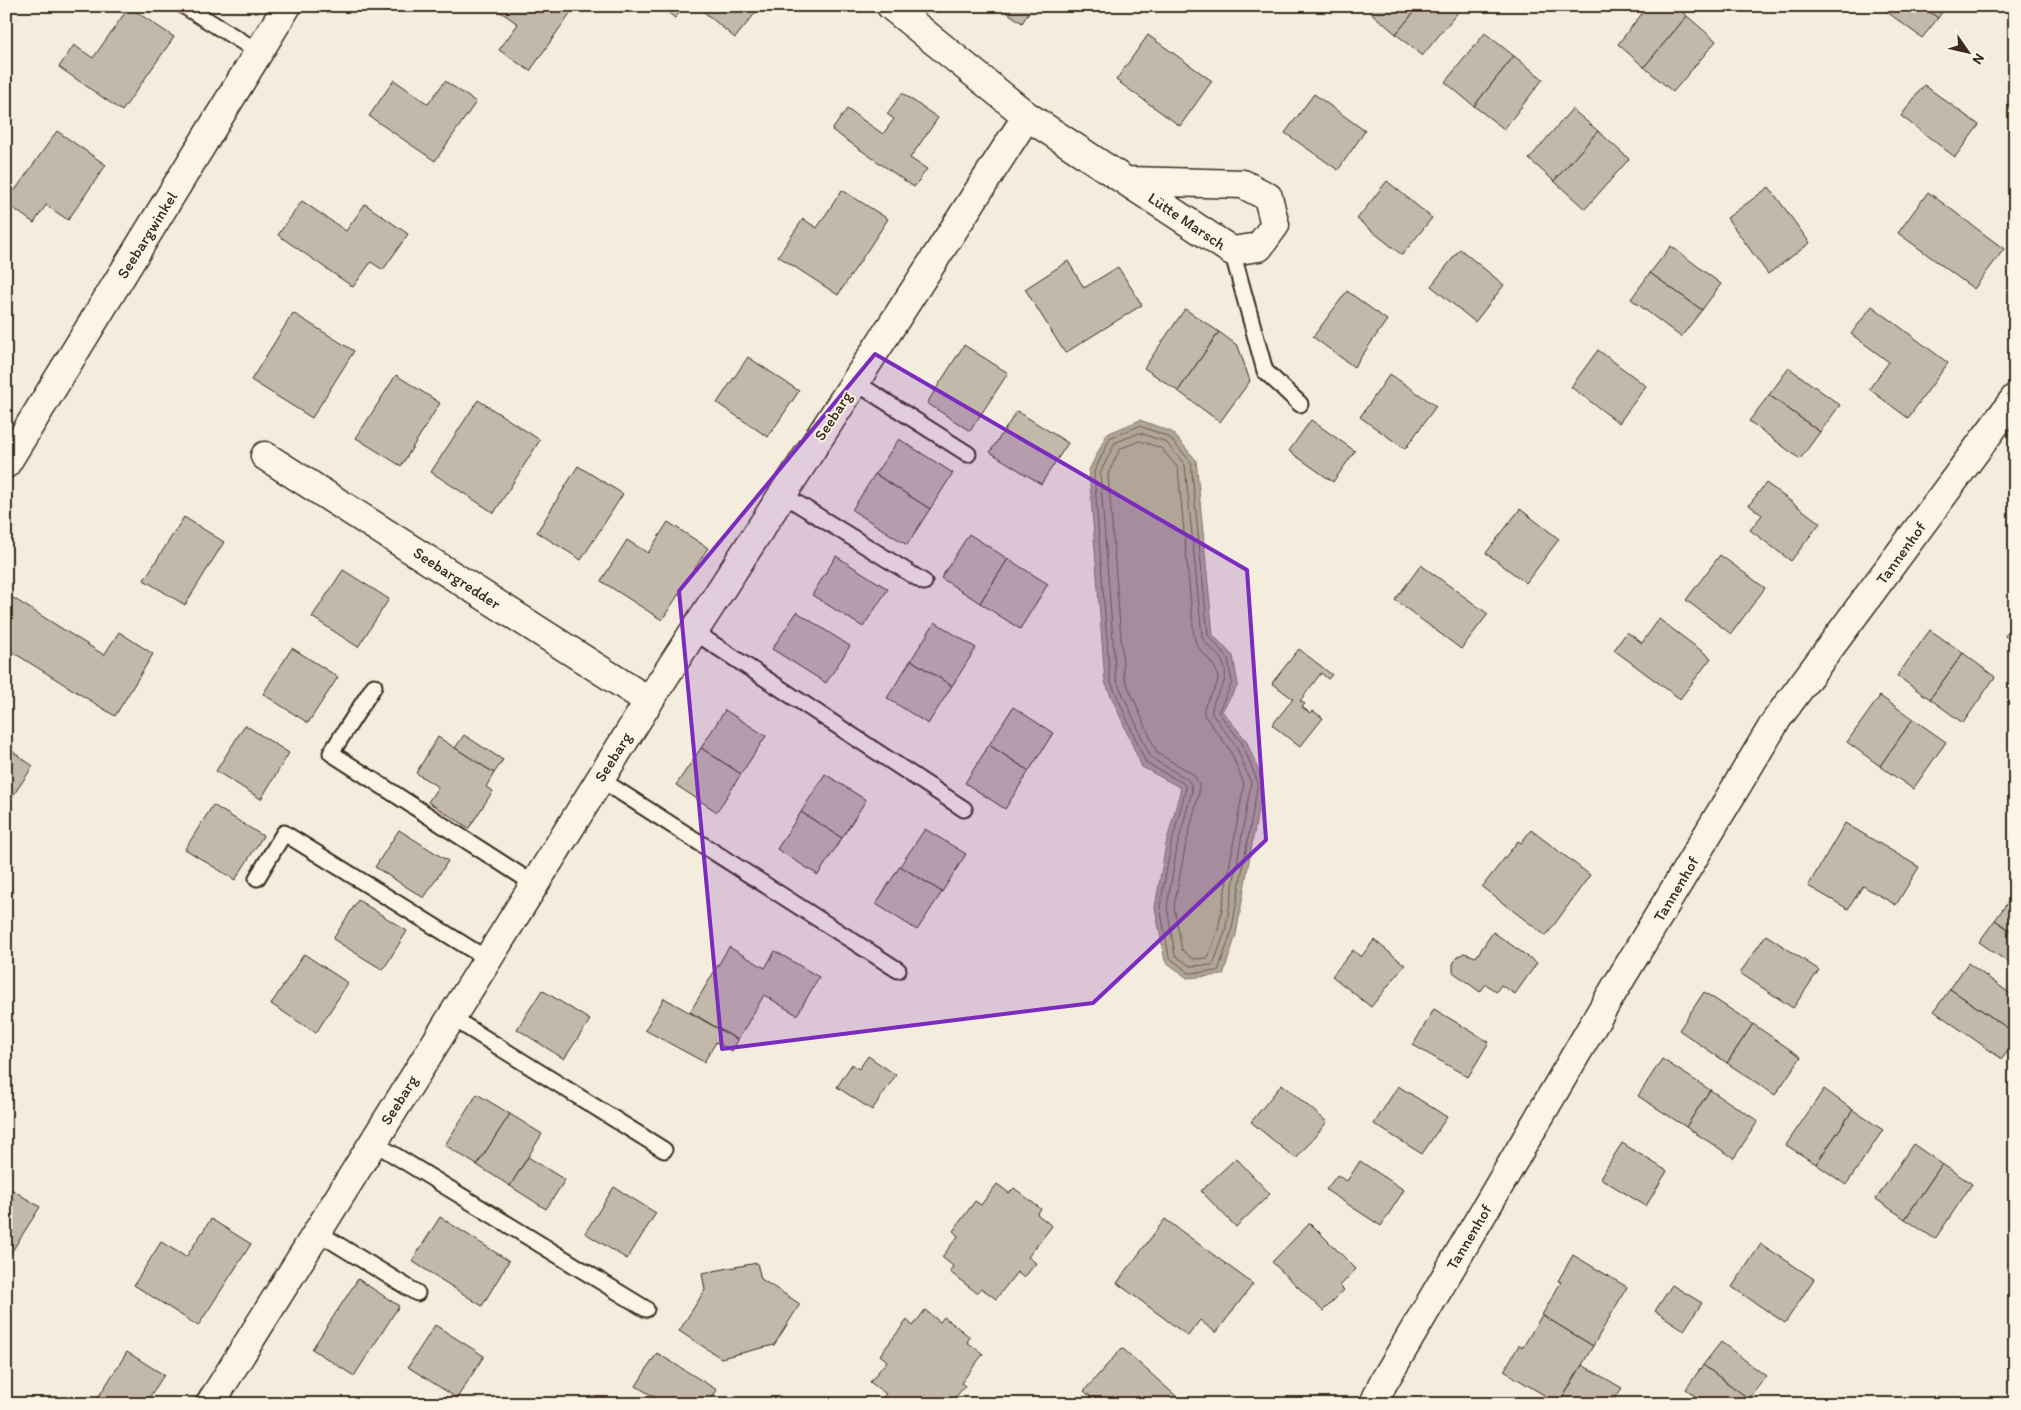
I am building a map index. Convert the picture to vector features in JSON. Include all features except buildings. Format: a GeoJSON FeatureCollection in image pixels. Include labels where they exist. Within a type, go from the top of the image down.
{"type":"FeatureCollection","features":[{"type":"Feature","properties":{"kind":"street","name":"Seebargwinkel"},"geometry":{"type":"LineString","coordinates":[[6,464],[287,6]]}},
{"type":"Feature","properties":{"kind":"street","name":"Lütte Marsch"},"geometry":{"type":"LineString","coordinates":[[891,6],[1027,116],[1232,251],[1259,247],[1275,225],[1268,197],[1242,184],[1127,181]]}},
{"type":"Feature","properties":{"kind":"street","name":"Seebarg"},"geometry":{"type":"LineString","coordinates":[[210,1404],[649,701],[1027,116]]}},
{"type":"Feature","properties":{"kind":"street","name":"Tannenhof"},"geometry":{"type":"LineString","coordinates":[[1374,1404],[1382,1385],[1566,1072],[1772,727],[2015,398]]}},
{"type":"Feature","properties":{"kind":"street","name":"Seebargredder"},"geometry":{"type":"LineString","coordinates":[[265,456],[649,701]]}},
{"type":"Feature","properties":{"kind":"lane"},"geometry":{"type":"LineString","coordinates":[[184,6],[259,52]]}},
{"type":"Feature","properties":{"kind":"lane"},"geometry":{"type":"LineString","coordinates":[[1232,251],[1265,371],[1300,404]]}},
{"type":"Feature","properties":{"kind":"lane"},"geometry":{"type":"LineString","coordinates":[[855,382],[968,454]]}},
{"type":"Feature","properties":{"kind":"lane"},"geometry":{"type":"LineString","coordinates":[[782,494],[924,582]]}},
{"type":"Feature","properties":{"kind":"lane"},"geometry":{"type":"LineString","coordinates":[[693,632],[964,809]]}},
{"type":"Feature","properties":{"kind":"lane"},"geometry":{"type":"LineString","coordinates":[[374,686],[331,753],[534,884]]}},
{"type":"Feature","properties":{"kind":"lane"},"geometry":{"type":"LineString","coordinates":[[600,779],[898,970]]}},
{"type":"Feature","properties":{"kind":"lane"},"geometry":{"type":"LineString","coordinates":[[257,878],[284,833],[487,959]]}},
{"type":"Feature","properties":{"kind":"lane"},"geometry":{"type":"LineString","coordinates":[[451,1017],[664,1150]]}},
{"type":"Feature","properties":{"kind":"lane"},"geometry":{"type":"LineString","coordinates":[[373,1142],[646,1309]]}},
{"type":"Feature","properties":{"kind":"lane"},"geometry":{"type":"LineString","coordinates":[[317,1232],[417,1293]]}},
{"type":"Feature","properties":{"kind":"highlighted area"},"geometry":{"type":"Polygon","coordinates":[[[875,354],[1247,570],[1266,840],[1093,1003],[722,1049],[679,591],[875,354]]]}},
{"type":"Feature","properties":{"kind":"water"},"geometry":{"type":"Polygon","coordinates":[[[1140,420],[1172,432],[1196,460],[1213,635],[1233,656],[1238,685],[1222,711],[1246,740],[1263,782],[1236,935],[1223,975],[1187,978],[1165,961],[1155,907],[1166,844],[1181,788],[1142,767],[1105,682],[1089,470],[1107,434],[1140,420]]]}}]}
